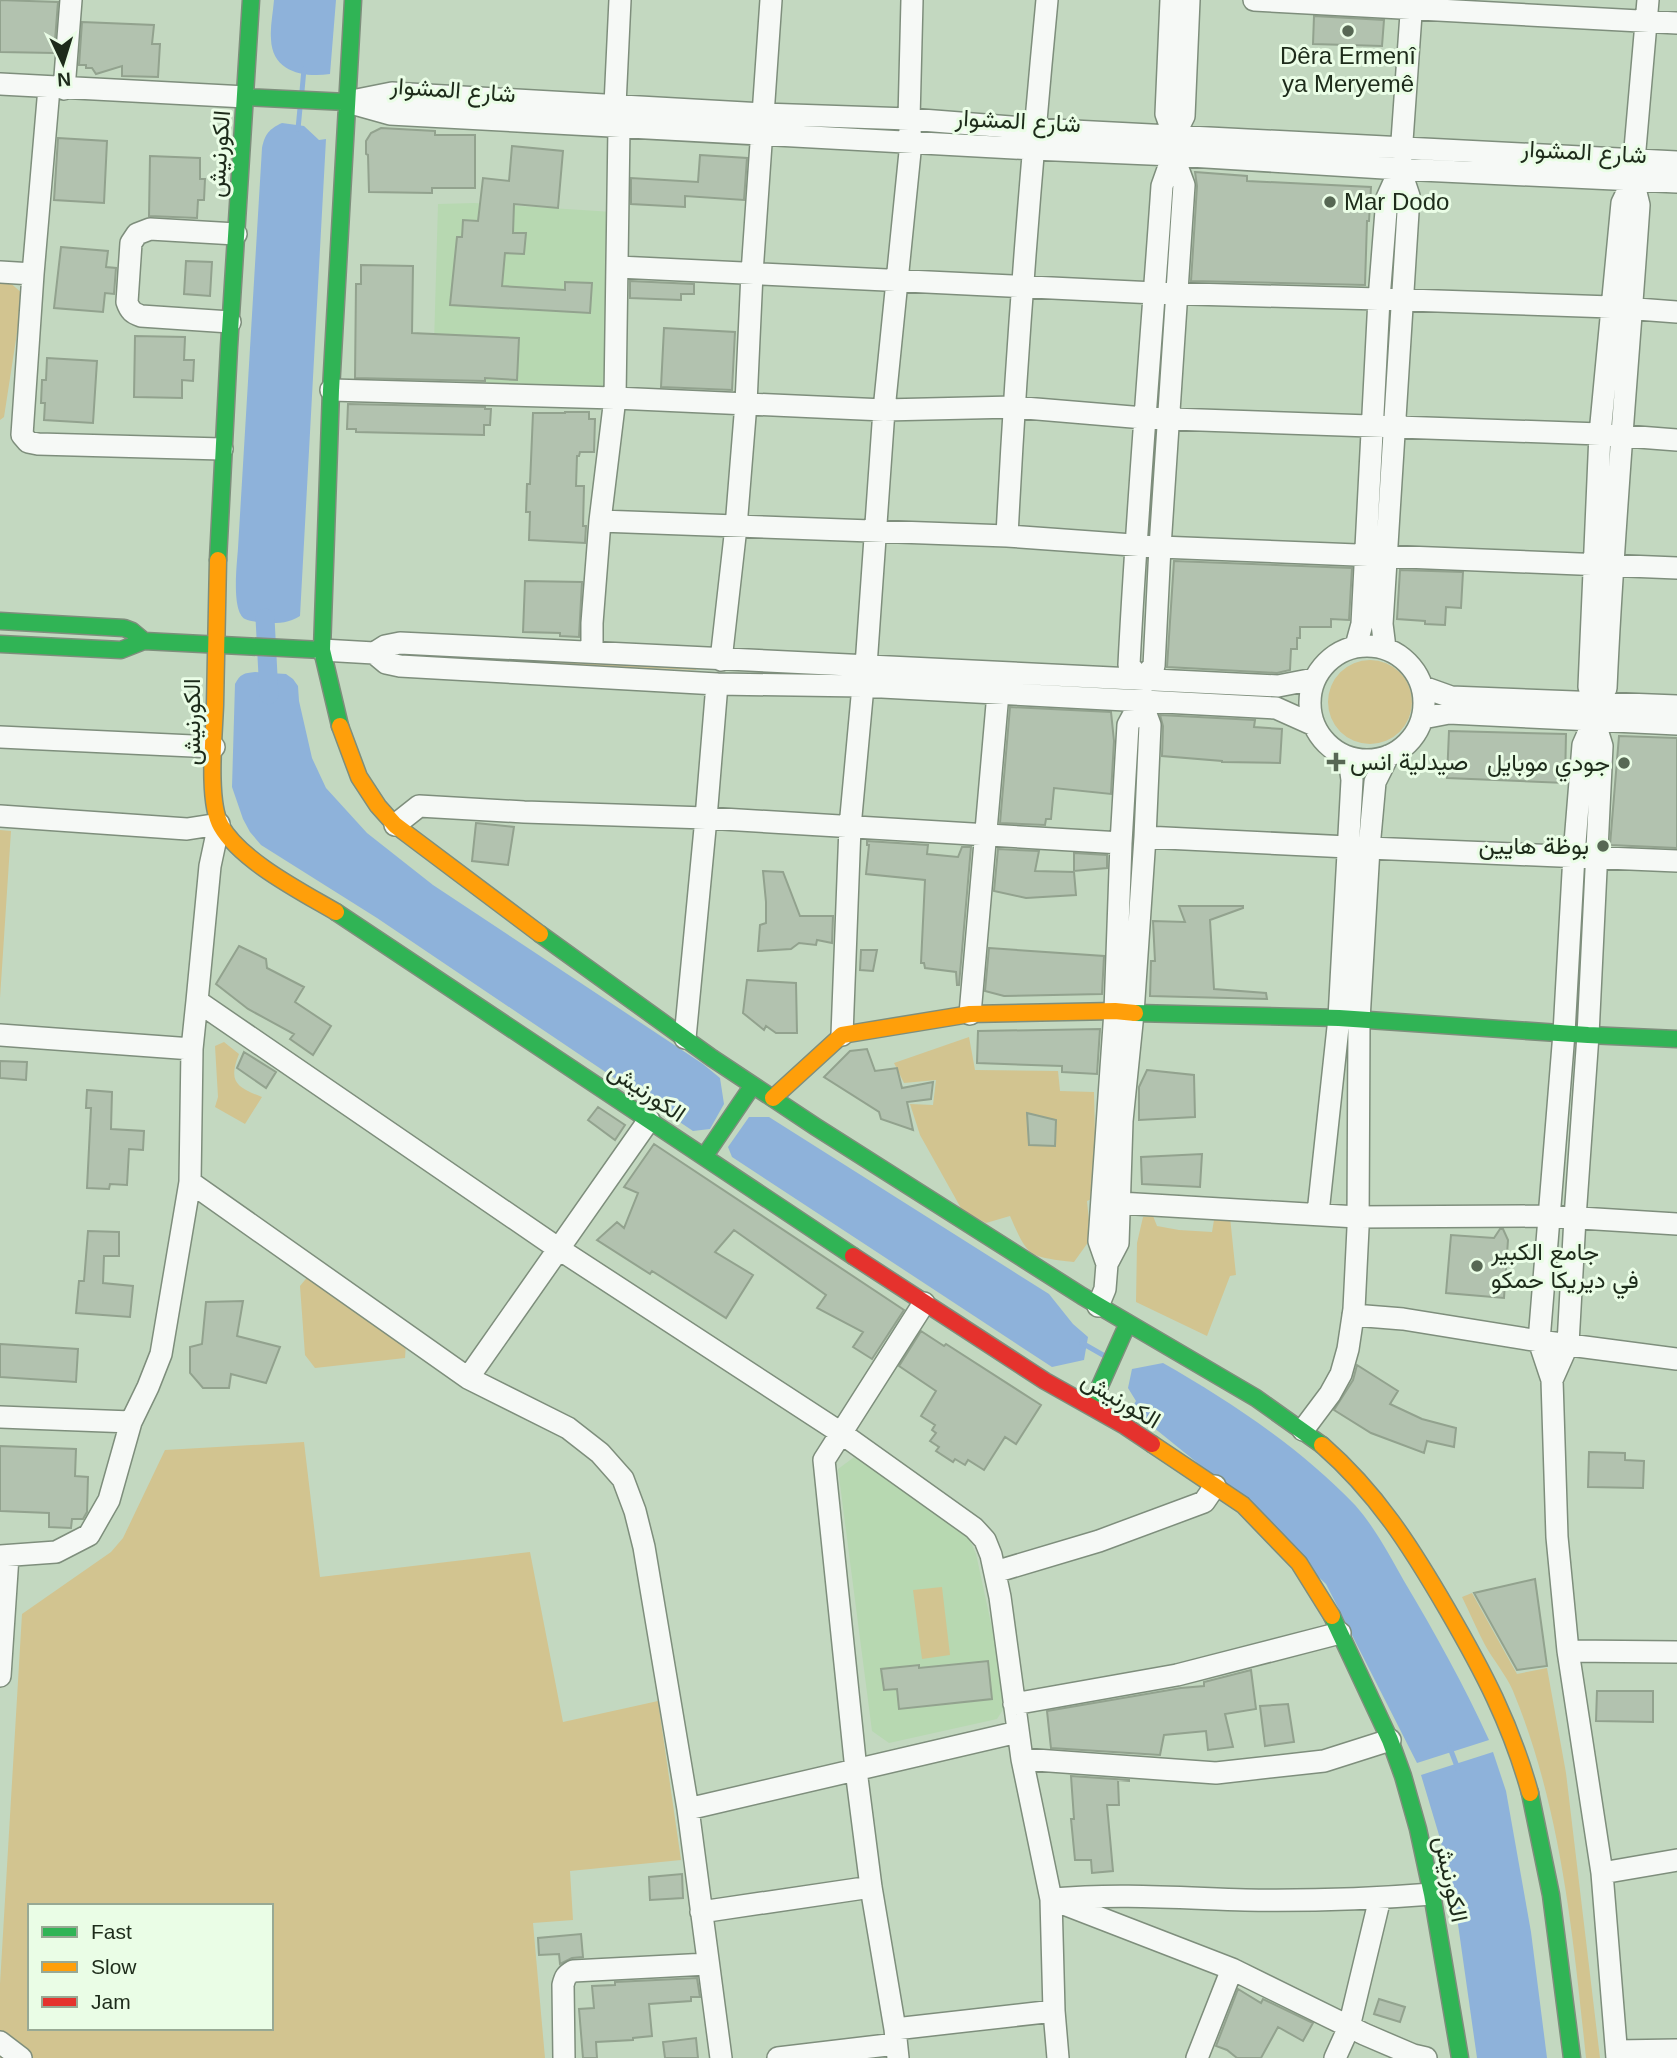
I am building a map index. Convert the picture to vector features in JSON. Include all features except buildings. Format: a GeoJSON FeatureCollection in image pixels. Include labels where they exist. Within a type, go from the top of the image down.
{"type":"FeatureCollection","features":[{"type":"Feature","properties":{"kind":"main road","name":"الكورنيش"},"geometry":{"type":"LineString","coordinates":[[251,0],[222,449],[214,747],[214,805],[219,824],[231,841],[266,868],[649,1120],[708,1150],[923,1303],[1045,1381],[1125,1426],[1243,1505],[1299,1563],[1336,1622],[1390,1740],[1418,1829],[1460,2058]]}},
{"type":"Feature","properties":{"kind":"main road"},"geometry":{"type":"LineString","coordinates":[[353,0],[338,101],[322,650],[338,720],[359,777],[378,806],[395,825],[685,1038],[748,1091],[773,1098],[1098,1306],[1125,1328],[1248,1394],[1303,1430],[1341,1461],[1390,1519],[1440,1596],[1478,1663],[1514,1739],[1548,1874],[1572,2058]]}},
{"type":"Feature","properties":{"kind":"main road"},"geometry":{"type":"LineString","coordinates":[[246,97],[338,101]]}},
{"type":"Feature","properties":{"kind":"main road"},"geometry":{"type":"LineString","coordinates":[[0,621],[124,628],[144,641]]}},
{"type":"Feature","properties":{"kind":"main road"},"geometry":{"type":"LineString","coordinates":[[0,644],[121,650],[144,641],[322,650]]}},
{"type":"Feature","properties":{"kind":"main road"},"geometry":{"type":"LineString","coordinates":[[773,1098],[842,1035],[970,1014],[1124,1012],[1349,1019],[1677,1039]]}},
{"type":"Feature","properties":{"kind":"main road"},"geometry":{"type":"LineString","coordinates":[[708,1150],[748,1091]]}},
{"type":"Feature","properties":{"kind":"main road"},"geometry":{"type":"LineString","coordinates":[[1091,1406],[1125,1328]]}},
{"type":"Feature","properties":{"kind":"street"},"geometry":{"type":"LineString","coordinates":[[71,0],[33,274],[22,435],[28,442],[38,444],[222,449]]}},
{"type":"Feature","properties":{"kind":"street"},"geometry":{"type":"LineString","coordinates":[[592,652],[600,522],[615,398],[619,127],[615,105],[620,0]]}},
{"type":"Feature","properties":{"kind":"street"},"geometry":{"type":"LineString","coordinates":[[721,660],[746,403],[771,0]]}},
{"type":"Feature","properties":{"kind":"street"},"geometry":{"type":"LineString","coordinates":[[842,1035],[850,827],[895,279],[911,142],[909,119],[912,0]]}},
{"type":"Feature","properties":{"kind":"street"},"geometry":{"type":"LineString","coordinates":[[1007,536],[1023,286],[1047,0]]}},
{"type":"Feature","properties":{"kind":"street"},"geometry":{"type":"LineString","coordinates":[[1098,1306],[1105,1289],[1107,1264],[1118,1243],[1124,1012],[1121,843],[1128,725],[1141,690],[1154,666],[1184,185],[1166,114],[1171,0]]}},
{"type":"Feature","properties":{"kind":"street"},"geometry":{"type":"LineString","coordinates":[[1107,1264],[1099,1241],[1145,836],[1150,725],[1141,690],[1129,665],[1135,545],[1162,186],[1184,116],[1189,0]]}},
{"type":"Feature","properties":{"kind":"street"},"geometry":{"type":"LineString","coordinates":[[1254,0],[1411,4],[1677,23]]}},
{"type":"Feature","properties":{"kind":"street"},"geometry":{"type":"LineString","coordinates":[[1648,0],[1633,170],[1622,203],[1600,434],[1606,688],[1595,711],[1602,746],[1585,856],[1564,1033],[1539,1341],[1552,1380],[1557,1537],[1568,1651],[1602,1873],[1617,2055],[1677,2050]]}},
{"type":"Feature","properties":{"kind":"street"},"geometry":{"type":"LineString","coordinates":[[1385,648],[1376,556],[1373,427],[1387,198],[1400,159],[1411,4]]}},
{"type":"Feature","properties":{"kind":"street"},"geometry":{"type":"LineString","coordinates":[[0,84],[246,97]]}},
{"type":"Feature","properties":{"kind":"street","name":"شارع المشوار"},"geometry":{"type":"LineString","coordinates":[[338,101],[392,93],[615,105],[911,142],[1034,139],[1174,145],[1633,170],[1677,182]]}},
{"type":"Feature","properties":{"kind":"street","name":"شارع المشوار"},"geometry":{"type":"LineString","coordinates":[[338,101],[390,114],[619,127],[909,119],[1034,139]]}},
{"type":"Feature","properties":{"kind":"street"},"geometry":{"type":"LineString","coordinates":[[1356,646],[1376,556],[1395,428],[1409,196],[1400,159]]}},
{"type":"Feature","properties":{"kind":"street","name":"شارع المشوار"},"geometry":{"type":"LineString","coordinates":[[1633,170],[1677,162]]}},
{"type":"Feature","properties":{"kind":"street"},"geometry":{"type":"LineString","coordinates":[[1602,564],[1623,437],[1639,205],[1633,170]]}},
{"type":"Feature","properties":{"kind":"street"},"geometry":{"type":"LineString","coordinates":[[230,322],[141,316],[134,313],[127,302],[131,243],[134,236],[150,229],[236,234]]}},
{"type":"Feature","properties":{"kind":"street"},"geometry":{"type":"LineString","coordinates":[[618,267],[1154,293],[1611,307],[1677,312]]}},
{"type":"Feature","properties":{"kind":"street"},"geometry":{"type":"LineString","coordinates":[[0,272],[33,274]]}},
{"type":"Feature","properties":{"kind":"street"},"geometry":{"type":"LineString","coordinates":[[331,390],[615,398],[884,410],[1014,407],[1144,418],[1600,434],[1677,440]]}},
{"type":"Feature","properties":{"kind":"street"},"geometry":{"type":"LineString","coordinates":[[600,522],[1007,536],[1160,547],[1677,568]]}},
{"type":"Feature","properties":{"kind":"street"},"geometry":{"type":"LineString","coordinates":[[322,650],[374,653],[385,646],[400,643],[721,660],[998,693],[1278,686],[1314,679]]}},
{"type":"Feature","properties":{"kind":"street"},"geometry":{"type":"LineString","coordinates":[[1356,646],[1385,648],[1402,656],[1415,670],[1423,687],[1423,719],[1418,731],[1400,750],[1388,756],[1366,760],[1349,758],[1326,743],[1314,725],[1310,694],[1314,679],[1324,664],[1339,653],[1356,646]]}},
{"type":"Feature","properties":{"kind":"street"},"geometry":{"type":"LineString","coordinates":[[374,653],[386,663],[400,666],[717,684],[864,676],[1141,690],[1276,708],[1314,725]]}},
{"type":"Feature","properties":{"kind":"street"},"geometry":{"type":"LineString","coordinates":[[685,1038],[717,684]]}},
{"type":"Feature","properties":{"kind":"street"},"geometry":{"type":"LineString","coordinates":[[1423,687],[1451,697],[1595,711],[1677,724]]}},
{"type":"Feature","properties":{"kind":"street"},"geometry":{"type":"LineString","coordinates":[[970,1014],[998,693]]}},
{"type":"Feature","properties":{"kind":"street"},"geometry":{"type":"LineString","coordinates":[[1423,719],[1449,713],[1595,711],[1677,706]]}},
{"type":"Feature","properties":{"kind":"street"},"geometry":{"type":"LineString","coordinates":[[0,737],[214,747]]}},
{"type":"Feature","properties":{"kind":"street"},"geometry":{"type":"LineString","coordinates":[[1359,847],[1375,782],[1388,756]]}},
{"type":"Feature","properties":{"kind":"street"},"geometry":{"type":"LineString","coordinates":[[1303,1430],[1330,1394],[1341,1374],[1353,1315],[1358,1228],[1349,1019],[1359,847],[1349,758]]}},
{"type":"Feature","properties":{"kind":"street"},"geometry":{"type":"LineString","coordinates":[[395,825],[419,806],[706,818],[1121,843]]}},
{"type":"Feature","properties":{"kind":"street"},"geometry":{"type":"LineString","coordinates":[[0,816],[187,829],[219,824],[210,866],[192,1049],[190,1182],[161,1354],[131,1422],[109,1500],[89,1535],[56,1552],[4,1556],[0,1676]]}},
{"type":"Feature","properties":{"kind":"street"},"geometry":{"type":"LineString","coordinates":[[1145,836],[1677,861]]}},
{"type":"Feature","properties":{"kind":"street"},"geometry":{"type":"LineString","coordinates":[[1552,1380],[1568,1344],[1574,1218],[1588,1035],[1585,856]]}},
{"type":"Feature","properties":{"kind":"street"},"geometry":{"type":"LineString","coordinates":[[197,1001],[559,1249],[841,1433],[974,1528],[985,1540],[1000,1597],[1022,1759],[1051,1899],[1058,2058]]}},
{"type":"Feature","properties":{"kind":"street"},"geometry":{"type":"LineString","coordinates":[[1318,1213],[1349,1019]]}},
{"type":"Feature","properties":{"kind":"street"},"geometry":{"type":"LineString","coordinates":[[0,1035],[192,1049]]}},
{"type":"Feature","properties":{"kind":"street"},"geometry":{"type":"LineString","coordinates":[[468,1378],[649,1120]]}},
{"type":"Feature","properties":{"kind":"street"},"geometry":{"type":"LineString","coordinates":[[190,1182],[468,1378],[568,1428],[600,1453],[623,1479],[644,1547],[688,1809],[721,2058]]}},
{"type":"Feature","properties":{"kind":"street"},"geometry":{"type":"LineString","coordinates":[[1119,1203],[1357,1217],[1548,1216],[1677,1224]]}},
{"type":"Feature","properties":{"kind":"street"},"geometry":{"type":"LineString","coordinates":[[897,2044],[871,1887],[856,1770],[824,1460],[923,1303]]}},
{"type":"Feature","properties":{"kind":"street"},"geometry":{"type":"LineString","coordinates":[[1353,1315],[1403,1319],[1539,1341],[1677,1359]]}},
{"type":"Feature","properties":{"kind":"street"},"geometry":{"type":"LineString","coordinates":[[0,1417],[131,1422]]}},
{"type":"Feature","properties":{"kind":"street"},"geometry":{"type":"LineString","coordinates":[[995,1572],[1099,1541],[1204,1502],[1215,1486]]}},
{"type":"Feature","properties":{"kind":"street"},"geometry":{"type":"LineString","coordinates":[[1014,1704],[1177,1675],[1340,1633]]}},
{"type":"Feature","properties":{"kind":"street"},"geometry":{"type":"LineString","coordinates":[[1568,1651],[1677,1651]]}},
{"type":"Feature","properties":{"kind":"street"},"geometry":{"type":"LineString","coordinates":[[688,1809],[1018,1731]]}},
{"type":"Feature","properties":{"kind":"street"},"geometry":{"type":"LineString","coordinates":[[1022,1759],[1216,1773],[1324,1761],[1390,1740]]}},
{"type":"Feature","properties":{"kind":"street"},"geometry":{"type":"LineString","coordinates":[[1602,1873],[1677,1860]]}},
{"type":"Feature","properties":{"kind":"street"},"geometry":{"type":"LineString","coordinates":[[701,1912],[871,1887]]}},
{"type":"Feature","properties":{"kind":"street"},"geometry":{"type":"LineString","coordinates":[[1051,1899],[1119,1896],[1248,1900],[1380,1898],[1432,1894]]}},
{"type":"Feature","properties":{"kind":"street"},"geometry":{"type":"LineString","coordinates":[[1335,2058],[1349,2027],[1380,1898]]}},
{"type":"Feature","properties":{"kind":"street"},"geometry":{"type":"LineString","coordinates":[[1051,1899],[1232,1969],[1349,2027],[1426,2058]]}},
{"type":"Feature","properties":{"kind":"street"},"geometry":{"type":"LineString","coordinates":[[564,2058],[563,1985],[568,1974],[573,1971],[708,1964]]}},
{"type":"Feature","properties":{"kind":"street"},"geometry":{"type":"LineString","coordinates":[[1197,2058],[1232,1969]]}},
{"type":"Feature","properties":{"kind":"street"},"geometry":{"type":"LineString","coordinates":[[778,2058],[897,2044],[1054,2011]]}},
{"type":"Feature","properties":{"kind":"street"},"geometry":{"type":"LineString","coordinates":[[0,2042],[21,2058]]}},
{"type":"Feature","properties":{"kind":"shaded area"},"geometry":{"type":"Polygon","coordinates":[[[474,203],[613,212],[605,390],[433,379],[438,204],[474,203]]]}},
{"type":"Feature","properties":{"kind":"shaded area"},"geometry":{"type":"Polygon","coordinates":[[[0,279],[7,280],[23,294],[4,417],[0,420],[0,279]]]}},
{"type":"Feature","properties":{"kind":"shaded area"},"geometry":{"type":"Polygon","coordinates":[[[394,652],[696,665],[696,670],[393,657],[394,652]]]}},
{"type":"Feature","properties":{"kind":"shaded area"},"geometry":{"type":"Polygon","coordinates":[[[1362,660],[1378,660],[1394,667],[1405,678],[1412,694],[1409,718],[1400,732],[1378,744],[1362,744],[1346,737],[1335,726],[1328,710],[1328,694],[1335,678],[1346,667],[1362,660]]]}},
{"type":"Feature","properties":{"kind":"shaded area"},"geometry":{"type":"Polygon","coordinates":[[[0,830],[11,831],[0,998],[0,830]]]}},
{"type":"Feature","properties":{"kind":"shaded area"},"geometry":{"type":"Polygon","coordinates":[[[969,1037],[975,1070],[1058,1071],[1060,1091],[1094,1092],[1096,1182],[1094,1198],[1087,1201],[1090,1231],[1094,1234],[1074,1262],[1032,1253],[1026,1248],[1010,1216],[986,1223],[962,1210],[920,1135],[910,1104],[933,1105],[936,1080],[904,1083],[894,1063],[969,1037]]]}},
{"type":"Feature","properties":{"kind":"shaded area"},"geometry":{"type":"Polygon","coordinates":[[[224,1042],[239,1054],[234,1071],[237,1082],[246,1090],[262,1097],[245,1124],[215,1107],[218,1097],[215,1046],[224,1042]]]}},
{"type":"Feature","properties":{"kind":"shaded area"},"geometry":{"type":"Polygon","coordinates":[[[1153,1216],[1157,1226],[1212,1232],[1214,1220],[1230,1217],[1236,1275],[1230,1276],[1207,1336],[1136,1302],[1137,1243],[1143,1217],[1153,1216]]]}},
{"type":"Feature","properties":{"kind":"shaded area"},"geometry":{"type":"Polygon","coordinates":[[[309,1275],[406,1343],[405,1358],[315,1368],[305,1355],[300,1286],[309,1275]]]}},
{"type":"Feature","properties":{"kind":"shaded area"},"geometry":{"type":"Polygon","coordinates":[[[304,1442],[320,1577],[530,1552],[563,1722],[658,1701],[681,1860],[570,1871],[573,1920],[533,1923],[545,2058],[0,2058],[0,1984],[22,1614],[111,1552],[123,1538],[165,1450],[304,1442]]]}},
{"type":"Feature","properties":{"kind":"shaded area"},"geometry":{"type":"Polygon","coordinates":[[[857,1455],[957,1524],[969,1538],[976,1554],[1008,1702],[997,1719],[889,1743],[872,1731],[838,1469],[857,1455]]]}},
{"type":"Feature","properties":{"kind":"shaded area"},"geometry":{"type":"Polygon","coordinates":[[[942,1587],[950,1655],[922,1659],[913,1590],[942,1587]]]}},
{"type":"Feature","properties":{"kind":"shaded area"},"geometry":{"type":"Polygon","coordinates":[[[1472,1593],[1517,1674],[1547,1668],[1566,1773],[1600,2058],[1586,2058],[1563,1872],[1543,1780],[1513,1691],[1485,1645],[1462,1597],[1472,1593]]]}},
{"type":"Feature","properties":{"kind":"water"},"geometry":{"type":"Polygon","coordinates":[[[274,0],[336,0],[330,74],[300,73],[283,66],[277,59],[271,39],[274,0]]]}},
{"type":"Feature","properties":{"kind":"water"},"geometry":{"type":"Polygon","coordinates":[[[282,123],[304,126],[319,140],[326,139],[300,616],[284,622],[267,623],[247,620],[241,614],[236,597],[236,575],[262,148],[268,132],[282,123]]]}},
{"type":"Feature","properties":{"kind":"water"},"geometry":{"type":"Polygon","coordinates":[[[255,672],[286,674],[298,686],[312,758],[326,788],[367,833],[433,885],[703,1064],[720,1078],[724,1104],[710,1129],[693,1131],[377,918],[261,845],[243,819],[232,787],[235,684],[243,675],[255,672]]]}},
{"type":"Feature","properties":{"kind":"water"},"geometry":{"type":"Polygon","coordinates":[[[749,1117],[769,1117],[1049,1294],[1073,1324],[1088,1337],[1084,1360],[1052,1367],[732,1157],[728,1147],[749,1117]]]}},
{"type":"Feature","properties":{"kind":"water"},"geometry":{"type":"Polygon","coordinates":[[[1163,1363],[1214,1393],[1289,1445],[1355,1505],[1369,1522],[1427,1620],[1489,1740],[1417,1763],[1326,1584],[1200,1465],[1148,1423],[1133,1406],[1136,1401],[1128,1388],[1132,1369],[1163,1363]]]}},
{"type":"Feature","properties":{"kind":"water"},"geometry":{"type":"Polygon","coordinates":[[[1493,1752],[1506,1791],[1531,1932],[1547,2058],[1477,2058],[1453,1889],[1421,1775],[1493,1752]]]}},
{"type":"Feature","properties":{"kind":"waterway"},"geometry":{"type":"LineString","coordinates":[[302,91],[304,69]]}},
{"type":"Feature","properties":{"kind":"waterway"},"geometry":{"type":"LineString","coordinates":[[298,129],[300,108]]}},
{"type":"Feature","properties":{"kind":"waterway"},"geometry":{"type":"LineString","coordinates":[[265,618],[269,695]]}},
{"type":"Feature","properties":{"kind":"waterway"},"geometry":{"type":"LineString","coordinates":[[1082,1343],[1103,1355]]}},
{"type":"Feature","properties":{"kind":"waterway"},"geometry":{"type":"LineString","coordinates":[[1450,1748],[1458,1769]]}},
{"type":"Feature","properties":{"kind":"traffic: fast"},"geometry":{"type":"LineString","coordinates":[[218,560],[251,0]]}},
{"type":"Feature","properties":{"kind":"traffic: fast"},"geometry":{"type":"LineString","coordinates":[[340,726],[322,650],[331,390],[353,0]]}},
{"type":"Feature","properties":{"kind":"traffic: fast"},"geometry":{"type":"LineString","coordinates":[[246,97],[347,102]]}},
{"type":"Feature","properties":{"kind":"traffic: fast"},"geometry":{"type":"LineString","coordinates":[[0,621],[124,628],[144,641]]}},
{"type":"Feature","properties":{"kind":"traffic: fast"},"geometry":{"type":"LineString","coordinates":[[0,644],[121,650],[144,641],[322,650]]}},
{"type":"Feature","properties":{"kind":"traffic: fast"},"geometry":{"type":"LineString","coordinates":[[336,912],[853,1256]]}},
{"type":"Feature","properties":{"kind":"traffic: fast"},"geometry":{"type":"LineString","coordinates":[[540,934],[712,1058],[816,1127],[1082,1296],[1256,1398],[1322,1445]]}},
{"type":"Feature","properties":{"kind":"traffic: fast"},"geometry":{"type":"LineString","coordinates":[[1135,1013],[1339,1018],[1677,1039]]}},
{"type":"Feature","properties":{"kind":"traffic: fast"},"geometry":{"type":"LineString","coordinates":[[704,1157],[753,1085]]}},
{"type":"Feature","properties":{"kind":"traffic: fast"},"geometry":{"type":"LineString","coordinates":[[1091,1406],[1128,1323]]}},
{"type":"Feature","properties":{"kind":"traffic: fast"},"geometry":{"type":"LineString","coordinates":[[1332,1616],[1390,1740],[1403,1776],[1432,1894],[1460,2058]]}},
{"type":"Feature","properties":{"kind":"traffic: fast"},"geometry":{"type":"LineString","coordinates":[[1530,1793],[1551,1895],[1572,2058]]}},
{"type":"Feature","properties":{"kind":"traffic: slow"},"geometry":{"type":"LineString","coordinates":[[218,560],[212,767],[217,815],[230,839],[257,863],[336,912]]}},
{"type":"Feature","properties":{"kind":"traffic: slow"},"geometry":{"type":"LineString","coordinates":[[340,726],[359,777],[378,806],[395,825],[540,934]]}},
{"type":"Feature","properties":{"kind":"traffic: slow"},"geometry":{"type":"LineString","coordinates":[[773,1098],[842,1035],[970,1014],[1115,1011],[1135,1013]]}},
{"type":"Feature","properties":{"kind":"traffic: slow"},"geometry":{"type":"LineString","coordinates":[[1152,1444],[1243,1505],[1299,1563],[1332,1616]]}},
{"type":"Feature","properties":{"kind":"traffic: slow"},"geometry":{"type":"LineString","coordinates":[[1322,1445],[1360,1482],[1392,1522],[1434,1586],[1495,1698],[1530,1793]]}},
{"type":"Feature","properties":{"kind":"traffic: jam"},"geometry":{"type":"LineString","coordinates":[[853,1256],[1045,1381],[1152,1444]]}},
{"type":"Feature","properties":{"kind":"place","name":"Dêra Ermenî ya Meryemê"},"geometry":{"type":"Point","coordinates":[1348,31]}},
{"type":"Feature","properties":{"kind":"place","name":"Mar Dodo"},"geometry":{"type":"Point","coordinates":[1330,202]}},
{"type":"Feature","properties":{"kind":"place","name":"صيدلية انس"},"geometry":{"type":"Point","coordinates":[1336,762]}},
{"type":"Feature","properties":{"kind":"place","name":"جودي موبايل"},"geometry":{"type":"Point","coordinates":[1624,763]}},
{"type":"Feature","properties":{"kind":"place","name":"بوظة هايين"},"geometry":{"type":"Point","coordinates":[1603,846]}},
{"type":"Feature","properties":{"kind":"place","name":"جامع الكبير في ديريكا حمكو"},"geometry":{"type":"Point","coordinates":[1477,1266]}}]}
